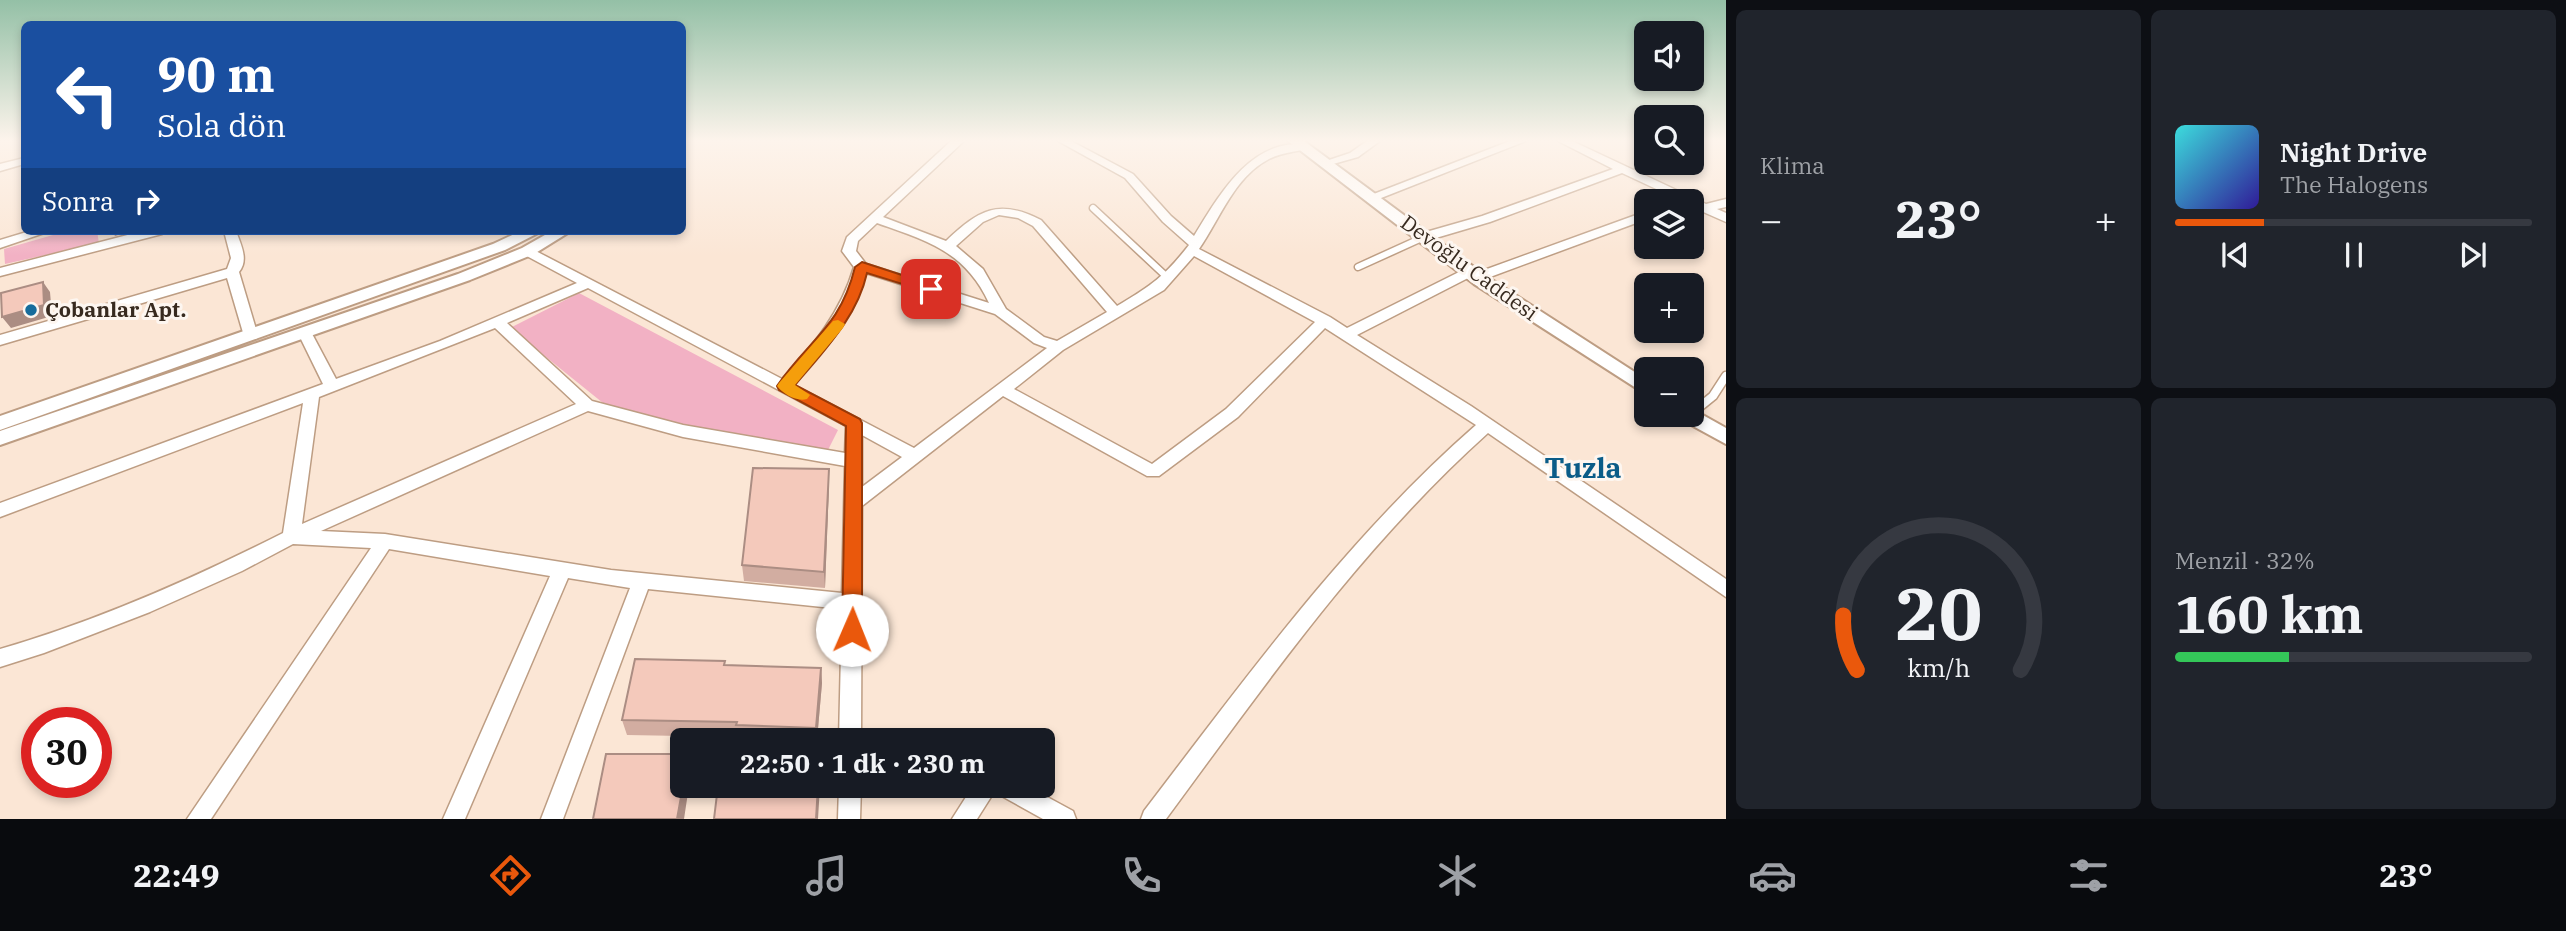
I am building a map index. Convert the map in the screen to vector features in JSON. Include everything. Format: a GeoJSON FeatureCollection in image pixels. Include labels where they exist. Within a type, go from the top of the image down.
{"type":"FeatureCollection","features":[{"type":"Feature","properties":{"kind":"street"},"geometry":{"type":"LineString","coordinates":[[914,179],[852,240],[849,251],[862,267],[1000,311],[1039,340],[1058,347]]}},
{"type":"Feature","properties":{"kind":"street"},"geometry":{"type":"LineString","coordinates":[[1132,179],[1194,247],[1347,334],[1726,589]]}},
{"type":"Feature","properties":{"kind":"street"},"geometry":{"type":"LineString","coordinates":[[853,503],[1058,347],[1168,278],[1194,247],[1221,201],[1239,179]]}},
{"type":"Feature","properties":{"kind":"street","name":"Devoğlu Caddesi"},"geometry":{"type":"LineString","coordinates":[[1348,179],[1474,274],[1634,380]]}},
{"type":"Feature","properties":{"kind":"street"},"geometry":{"type":"LineString","coordinates":[[1372,197],[1419,179]]}},
{"type":"Feature","properties":{"kind":"street"},"geometry":{"type":"LineString","coordinates":[[1424,237],[1486,219],[1595,179]]}},
{"type":"Feature","properties":{"kind":"street"},"geometry":{"type":"LineString","coordinates":[[1644,179],[1664,189]]}},
{"type":"Feature","properties":{"kind":"street"},"geometry":{"type":"LineString","coordinates":[[1705,208],[1726,202]]}},
{"type":"Feature","properties":{"kind":"street"},"geometry":{"type":"LineString","coordinates":[[1705,208],[1726,218]]}},
{"type":"Feature","properties":{"kind":"street"},"geometry":{"type":"LineString","coordinates":[[948,247],[973,223],[995,210],[1008,209],[1022,214],[1044,231],[1116,313]]}},
{"type":"Feature","properties":{"kind":"street"},"geometry":{"type":"LineString","coordinates":[[874,218],[948,247],[974,264],[990,286],[1000,311]]}},
{"type":"Feature","properties":{"kind":"street"},"geometry":{"type":"LineString","coordinates":[[1347,334],[1474,274],[1634,219]]}},
{"type":"Feature","properties":{"kind":"street"},"geometry":{"type":"LineString","coordinates":[[0,244],[30,235]]}},
{"type":"Feature","properties":{"kind":"street"},"geometry":{"type":"LineString","coordinates":[[0,272],[143,235]]}},
{"type":"Feature","properties":{"kind":"street"},"geometry":{"type":"LineString","coordinates":[[0,340],[232,272],[237,266],[238,258],[231,235]]}},
{"type":"Feature","properties":{"kind":"street"},"geometry":{"type":"LineString","coordinates":[[0,423],[251,336],[499,247],[525,235]]}},
{"type":"Feature","properties":{"kind":"street"},"geometry":{"type":"LineString","coordinates":[[0,438],[464,277],[528,251],[556,235]]}},
{"type":"Feature","properties":{"kind":"street"},"geometry":{"type":"LineString","coordinates":[[528,251],[915,456]]}},
{"type":"Feature","properties":{"kind":"street"},"geometry":{"type":"LineString","coordinates":[[785,386],[836,327],[856,292],[862,267]]}},
{"type":"Feature","properties":{"kind":"street"},"geometry":{"type":"LineString","coordinates":[[232,272],[251,336]]}},
{"type":"Feature","properties":{"kind":"street"},"geometry":{"type":"LineString","coordinates":[[0,510],[332,387],[589,283]]}},
{"type":"Feature","properties":{"kind":"street"},"geometry":{"type":"LineString","coordinates":[[1004,390],[1153,472],[1232,413],[1325,320]]}},
{"type":"Feature","properties":{"kind":"street"},"geometry":{"type":"LineString","coordinates":[[497,322],[587,405],[683,431],[854,461]]}},
{"type":"Feature","properties":{"kind":"street"},"geometry":{"type":"LineString","coordinates":[[305,333],[332,387]]}},
{"type":"Feature","properties":{"kind":"street"},"geometry":{"type":"LineString","coordinates":[[291,537],[312,394]]}},
{"type":"Feature","properties":{"kind":"street"},"geometry":{"type":"LineString","coordinates":[[0,658],[37,647],[142,606],[235,566],[291,537],[587,405]]}},
{"type":"Feature","properties":{"kind":"street"},"geometry":{"type":"LineString","coordinates":[[850,728],[854,423]]}},
{"type":"Feature","properties":{"kind":"street"},"geometry":{"type":"LineString","coordinates":[[1704,423],[1726,437]]}},
{"type":"Feature","properties":{"kind":"street"},"geometry":{"type":"LineString","coordinates":[[1152,819],[1270,658],[1384,523],[1448,458],[1486,425]]}},
{"type":"Feature","properties":{"kind":"street"},"geometry":{"type":"LineString","coordinates":[[291,537],[385,541],[642,581],[852,602]]}},
{"type":"Feature","properties":{"kind":"street"},"geometry":{"type":"LineString","coordinates":[[198,819],[385,541]]}},
{"type":"Feature","properties":{"kind":"street"},"geometry":{"type":"LineString","coordinates":[[454,819],[562,570]]}},
{"type":"Feature","properties":{"kind":"street"},"geometry":{"type":"LineString","coordinates":[[552,819],[642,581]]}},
{"type":"Feature","properties":{"kind":"street"},"geometry":{"type":"LineString","coordinates":[[849,819],[850,798]]}},
{"type":"Feature","properties":{"kind":"street"},"geometry":{"type":"LineString","coordinates":[[963,819],[978,798]]}},
{"type":"Feature","properties":{"kind":"street"},"geometry":{"type":"LineString","coordinates":[[1027,798],[1065,819]]}},
{"type":"Feature","properties":{"kind":"lane"},"geometry":{"type":"LineString","coordinates":[[1093,208],[1168,278]]}},
{"type":"Feature","properties":{"kind":"lane"},"geometry":{"type":"LineString","coordinates":[[1358,267],[1424,237]]}},
{"type":"Feature","properties":{"kind":"lane"},"geometry":{"type":"LineString","coordinates":[[1704,403],[1713,396],[1726,376]]}},
{"type":"Feature","properties":{"kind":"shaded area"},"geometry":{"type":"Polygon","coordinates":[[[53,235],[98,235],[99,243],[5,264],[4,249],[53,235]]]}},
{"type":"Feature","properties":{"kind":"shaded area"},"geometry":{"type":"Polygon","coordinates":[[[579,293],[838,430],[826,454],[674,424],[603,403],[510,328],[579,293]]]}},
{"type":"Feature","properties":{"kind":"building"},"geometry":{"type":"Polygon","coordinates":[[[43,282],[44,305],[2,317],[1,293],[43,282]]]}},
{"type":"Feature","properties":{"kind":"building"},"geometry":{"type":"Polygon","coordinates":[[[753,468],[829,469],[824,572],[742,565],[753,468]]]}},
{"type":"Feature","properties":{"kind":"building"},"geometry":{"type":"Polygon","coordinates":[[[635,659],[725,661],[724,665],[821,668],[816,728],[736,725],[737,722],[622,720],[635,659]]]}},
{"type":"Feature","properties":{"kind":"building"},"geometry":{"type":"Polygon","coordinates":[[[606,754],[670,754],[670,798],[681,798],[677,819],[593,819],[606,754]]]}},
{"type":"Feature","properties":{"kind":"building"},"geometry":{"type":"Polygon","coordinates":[[[717,798],[817,798],[816,819],[714,819],[717,798]]]}},
{"type":"Feature","properties":{"kind":"slow traffic"},"geometry":{"type":"LineString","coordinates":[[802,395],[785,386],[838,324]]}},
{"type":"Feature","properties":{"kind":"place","name":"Çobanlar Apt."},"geometry":{"type":"Point","coordinates":[31,310]}},
{"type":"Feature","properties":{"kind":"district","name":"Tuzla"},"geometry":{"type":"Point","coordinates":[1583,468]}},
{"type":"Feature","properties":{"kind":"route"},"geometry":{"type":"LineString","coordinates":[[852,630],[854,423],[785,386],[836,327],[856,292],[862,267],[931,289]]}}]}
